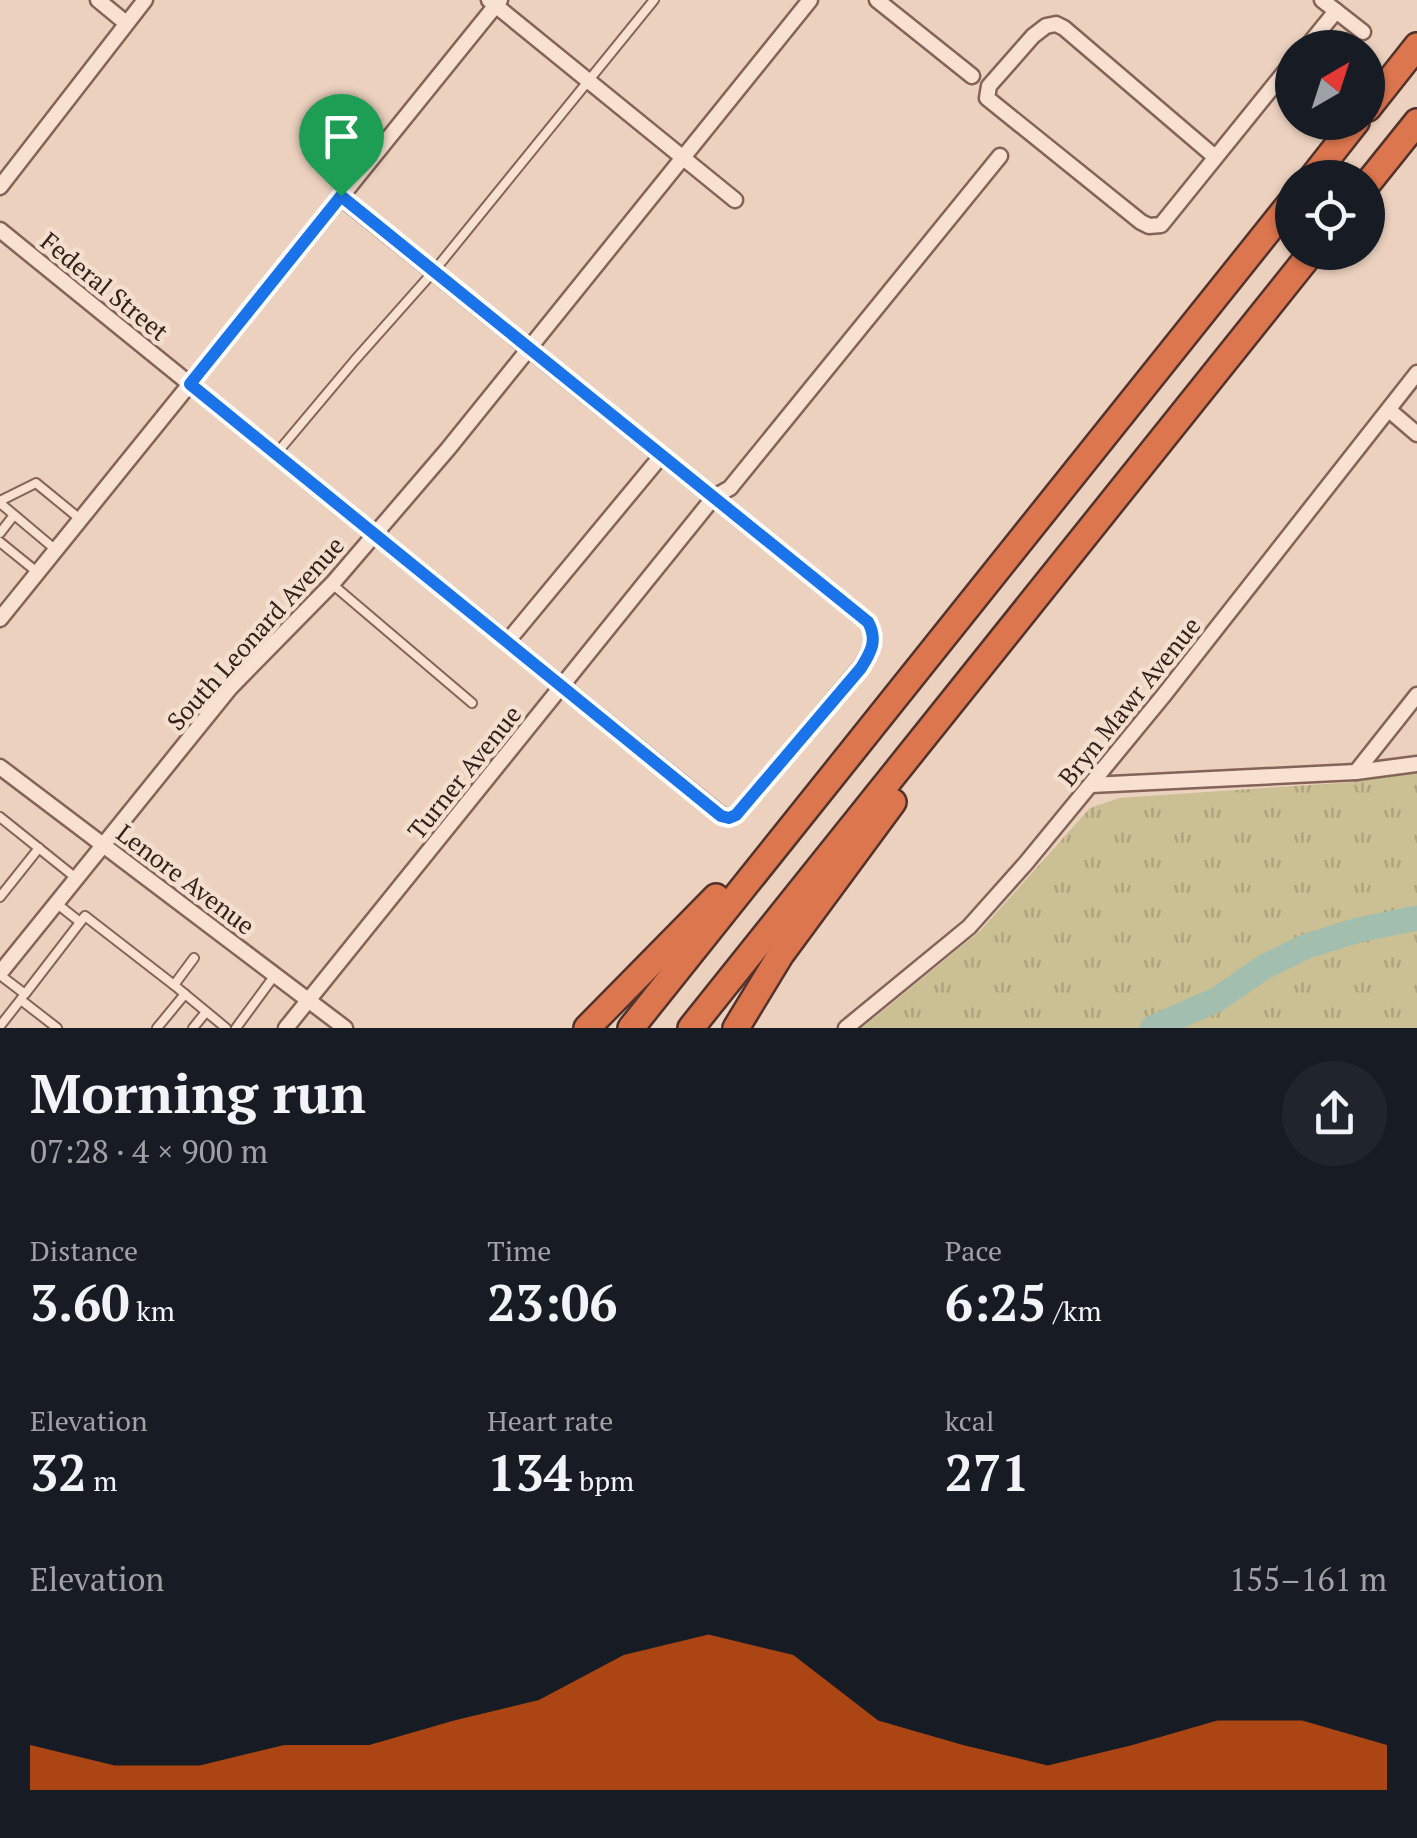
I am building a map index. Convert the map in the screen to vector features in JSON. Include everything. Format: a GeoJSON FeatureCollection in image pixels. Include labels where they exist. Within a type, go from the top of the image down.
{"type":"FeatureCollection","features":[{"type":"Feature","properties":{"kind":"highway"},"geometry":{"type":"LineString","coordinates":[[1385,86],[1417,46]]}},
{"type":"Feature","properties":{"kind":"highway"},"geometry":{"type":"LineString","coordinates":[[1385,162],[1417,122]]}},
{"type":"Feature","properties":{"kind":"highway"},"geometry":{"type":"LineString","coordinates":[[1326,160],[1342,140]]}},
{"type":"Feature","properties":{"kind":"highway"},"geometry":{"type":"LineString","coordinates":[[631,1028],[1275,222]]}},
{"type":"Feature","properties":{"kind":"highway"},"geometry":{"type":"LineString","coordinates":[[691,1028],[1297,270]]}},
{"type":"Feature","properties":{"kind":"highway"},"geometry":{"type":"LineString","coordinates":[[736,1028],[824,892],[1302,270]]}},
{"type":"Feature","properties":{"kind":"highway"},"geometry":{"type":"LineString","coordinates":[[587,1028],[723,890],[924,644],[965,602],[973,600]]}},
{"type":"Feature","properties":{"kind":"street"},"geometry":{"type":"LineString","coordinates":[[98,0],[126,24]]}},
{"type":"Feature","properties":{"kind":"street"},"geometry":{"type":"LineString","coordinates":[[0,187],[146,0]]}},
{"type":"Feature","properties":{"kind":"street","name":"South Leonard Avenue"},"geometry":{"type":"LineString","coordinates":[[0,974],[230,688],[332,584],[448,449],[810,0]]}},
{"type":"Feature","properties":{"kind":"street"},"geometry":{"type":"LineString","coordinates":[[876,0],[972,76]]}},
{"type":"Feature","properties":{"kind":"street"},"geometry":{"type":"LineString","coordinates":[[1322,0],[1360,30]]}},
{"type":"Feature","properties":{"kind":"street"},"geometry":{"type":"LineString","coordinates":[[0,619],[495,2],[735,200]]}},
{"type":"Feature","properties":{"kind":"street"},"geometry":{"type":"LineString","coordinates":[[1321,30],[1336,11]]}},
{"type":"Feature","properties":{"kind":"street"},"geometry":{"type":"LineString","coordinates":[[1216,157],[1056,24],[1033,36],[988,86],[988,98],[1149,226],[1161,225],[1216,157],[1275,84]]}},
{"type":"Feature","properties":{"kind":"street","name":"Turner Avenue"},"geometry":{"type":"LineString","coordinates":[[286,1028],[714,497],[730,488],[1000,156]]}},
{"type":"Feature","properties":{"kind":"street"},"geometry":{"type":"LineString","coordinates":[[341,196],[714,497]]}},
{"type":"Feature","properties":{"kind":"street","name":"Federal Street"},"geometry":{"type":"LineString","coordinates":[[0,230],[721,816],[729,818],[743,810],[861,668],[874,639],[868,622],[856,610],[714,497]]}},
{"type":"Feature","properties":{"kind":"street","name":"Bryn Mawr Avenue"},"geometry":{"type":"LineString","coordinates":[[846,1028],[968,927],[1091,785],[1417,373]]}},
{"type":"Feature","properties":{"kind":"street"},"geometry":{"type":"LineString","coordinates":[[1389,410],[1417,434]]}},
{"type":"Feature","properties":{"kind":"street"},"geometry":{"type":"LineString","coordinates":[[507,642],[662,455]]}},
{"type":"Feature","properties":{"kind":"street"},"geometry":{"type":"LineString","coordinates":[[1356,772],[1417,695]]}},
{"type":"Feature","properties":{"kind":"street"},"geometry":{"type":"LineString","coordinates":[[1091,785],[1356,772],[1417,764]]}},
{"type":"Feature","properties":{"kind":"street","name":"Lenore Avenue"},"geometry":{"type":"LineString","coordinates":[[0,766],[344,1028]]}},
{"type":"Feature","properties":{"kind":"lane"},"geometry":{"type":"LineString","coordinates":[[276,454],[434,271],[654,0]]}},
{"type":"Feature","properties":{"kind":"lane"},"geometry":{"type":"LineString","coordinates":[[56,550],[0,502],[36,482],[80,520]]}},
{"type":"Feature","properties":{"kind":"lane"},"geometry":{"type":"LineString","coordinates":[[0,533],[14,515]]}},
{"type":"Feature","properties":{"kind":"lane"},"geometry":{"type":"LineString","coordinates":[[0,542],[38,572]]}},
{"type":"Feature","properties":{"kind":"lane"},"geometry":{"type":"LineString","coordinates":[[332,584],[472,703]]}},
{"type":"Feature","properties":{"kind":"lane"},"geometry":{"type":"LineString","coordinates":[[0,817],[76,878]]}},
{"type":"Feature","properties":{"kind":"lane"},"geometry":{"type":"LineString","coordinates":[[0,898],[39,848]]}},
{"type":"Feature","properties":{"kind":"lane"},"geometry":{"type":"LineString","coordinates":[[56,903],[80,922]]}},
{"type":"Feature","properties":{"kind":"lane"},"geometry":{"type":"LineString","coordinates":[[0,1026],[85,916],[226,1028]]}},
{"type":"Feature","properties":{"kind":"lane"},"geometry":{"type":"LineString","coordinates":[[174,985],[194,958]]}},
{"type":"Feature","properties":{"kind":"lane"},"geometry":{"type":"LineString","coordinates":[[0,974],[57,1028]]}},
{"type":"Feature","properties":{"kind":"lane"},"geometry":{"type":"LineString","coordinates":[[236,1028],[275,976]]}},
{"type":"Feature","properties":{"kind":"lane"},"geometry":{"type":"LineString","coordinates":[[157,1028],[184,994]]}},
{"type":"Feature","properties":{"kind":"lane"},"geometry":{"type":"LineString","coordinates":[[193,1028],[206,1012]]}},
{"type":"Feature","properties":{"kind":"green space"},"geometry":{"type":"Polygon","coordinates":[[[1417,772],[1417,1028],[862,1028],[980,931],[1090,808],[1119,798],[1354,782],[1417,772]]]}},
{"type":"Feature","properties":{"kind":"waterway"},"geometry":{"type":"LineString","coordinates":[[1152,1028],[1216,1000],[1264,967],[1307,946],[1417,918]]}},
{"type":"Feature","properties":{"kind":"route"},"geometry":{"type":"LineString","coordinates":[[341,196],[868,622],[874,639],[861,668],[736,815],[721,816],[190,384],[341,196]]}}]}
